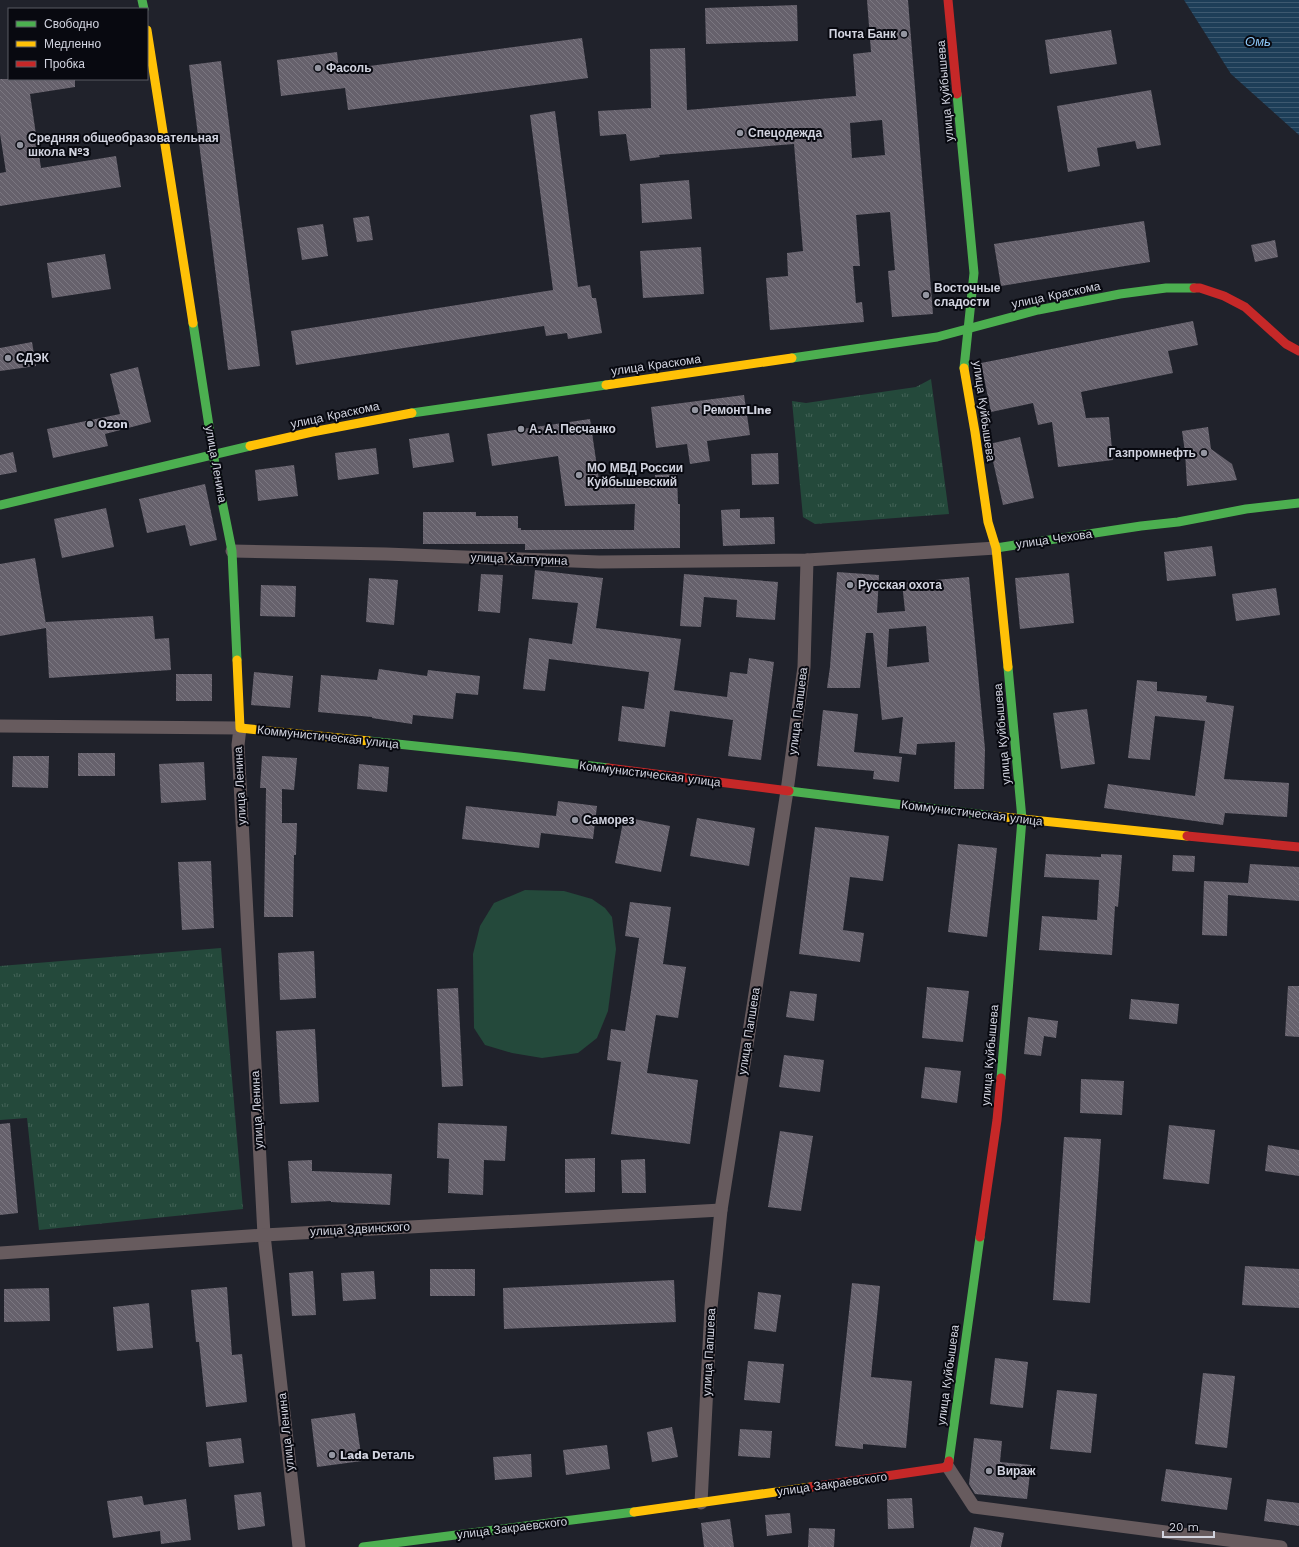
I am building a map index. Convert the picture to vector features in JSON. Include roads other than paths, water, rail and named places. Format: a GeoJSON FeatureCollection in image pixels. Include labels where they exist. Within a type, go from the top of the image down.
{"type":"FeatureCollection","features":[{"type":"Feature","properties":{"kind":"street","name":"улица Куйбышева"},"geometry":{"type":"LineString","coordinates":[[948,0],[974,273],[963,365],[975,432],[988,522],[996,548],[1001,586],[1022,819],[997,1120],[948,1467]]}},
{"type":"Feature","properties":{"kind":"street","name":"улица Ленина"},"geometry":{"type":"LineString","coordinates":[[148,36],[214,455],[232,551],[240,728],[238,745],[264,1234],[299,1547]]}},
{"type":"Feature","properties":{"kind":"street","name":"улица Краскома"},"geometry":{"type":"LineString","coordinates":[[0,505],[312,432],[402,414],[882,346],[937,336],[1038,310],[1120,294],[1166,288],[1200,288],[1224,296],[1245,307],[1286,344],[1299,351]]}},
{"type":"Feature","properties":{"kind":"street","name":"улица Чехова"},"geometry":{"type":"LineString","coordinates":[[807,560],[996,548],[1141,526],[1178,522],[1246,509],[1299,502]]}},
{"type":"Feature","properties":{"kind":"street","name":"улица Халтурина"},"geometry":{"type":"LineString","coordinates":[[232,551],[386,554],[600,562],[807,560]]}},
{"type":"Feature","properties":{"kind":"street","name":"улица Папшева"},"geometry":{"type":"LineString","coordinates":[[701,1503],[711,1307],[721,1210],[787,791],[804,667],[807,560]]}},
{"type":"Feature","properties":{"kind":"street","name":"Коммунистическая улица"},"geometry":{"type":"LineString","coordinates":[[0,726],[240,728],[519,757],[1022,819],[1299,847]]}},
{"type":"Feature","properties":{"kind":"street","name":"улица Здвинского"},"geometry":{"type":"LineString","coordinates":[[0,1253],[264,1234],[721,1210]]}},
{"type":"Feature","properties":{"kind":"street","name":"улица Закраевского"},"geometry":{"type":"LineString","coordinates":[[363,1547],[701,1503],[948,1467]]}},
{"type":"Feature","properties":{"kind":"street"},"geometry":{"type":"LineString","coordinates":[[948,1467],[974,1507],[1281,1547]]}},
{"type":"Feature","properties":{"kind":"water","name":"Омь"},"geometry":{"type":"Polygon","coordinates":[[[1184,0],[1299,0],[1299,135],[1231,74],[1184,0]]]}},
{"type":"Feature","properties":{"kind":"place","name":"Почта Банк"},"geometry":{"type":"Point","coordinates":[904,34]}},
{"type":"Feature","properties":{"kind":"place","name":"Фасоль"},"geometry":{"type":"Point","coordinates":[318,68]}},
{"type":"Feature","properties":{"kind":"place","name":"Спецодежда"},"geometry":{"type":"Point","coordinates":[740,133]}},
{"type":"Feature","properties":{"kind":"place","name":"Средняя общеобразовательная школа №3"},"geometry":{"type":"Point","coordinates":[20,145]}},
{"type":"Feature","properties":{"kind":"place","name":"Восточные сладости"},"geometry":{"type":"Point","coordinates":[926,295]}},
{"type":"Feature","properties":{"kind":"place","name":"СДЭК"},"geometry":{"type":"Point","coordinates":[8,358]}},
{"type":"Feature","properties":{"kind":"place","name":"РемонтLine"},"geometry":{"type":"Point","coordinates":[695,410]}},
{"type":"Feature","properties":{"kind":"place","name":"Ozon"},"geometry":{"type":"Point","coordinates":[90,424]}},
{"type":"Feature","properties":{"kind":"place","name":"А. А. Песчанко"},"geometry":{"type":"Point","coordinates":[521,429]}},
{"type":"Feature","properties":{"kind":"place","name":"Газпромнефть"},"geometry":{"type":"Point","coordinates":[1204,453]}},
{"type":"Feature","properties":{"kind":"place","name":"МО МВД России Куйбышевский"},"geometry":{"type":"Point","coordinates":[579,475]}},
{"type":"Feature","properties":{"kind":"place","name":"Русская охота"},"geometry":{"type":"Point","coordinates":[850,585]}},
{"type":"Feature","properties":{"kind":"place","name":"Саморез"},"geometry":{"type":"Point","coordinates":[575,820]}},
{"type":"Feature","properties":{"kind":"place","name":"Lada Dеталь"},"geometry":{"type":"Point","coordinates":[332,1455]}},
{"type":"Feature","properties":{"kind":"place","name":"Вираж"},"geometry":{"type":"Point","coordinates":[989,1471]}}]}
